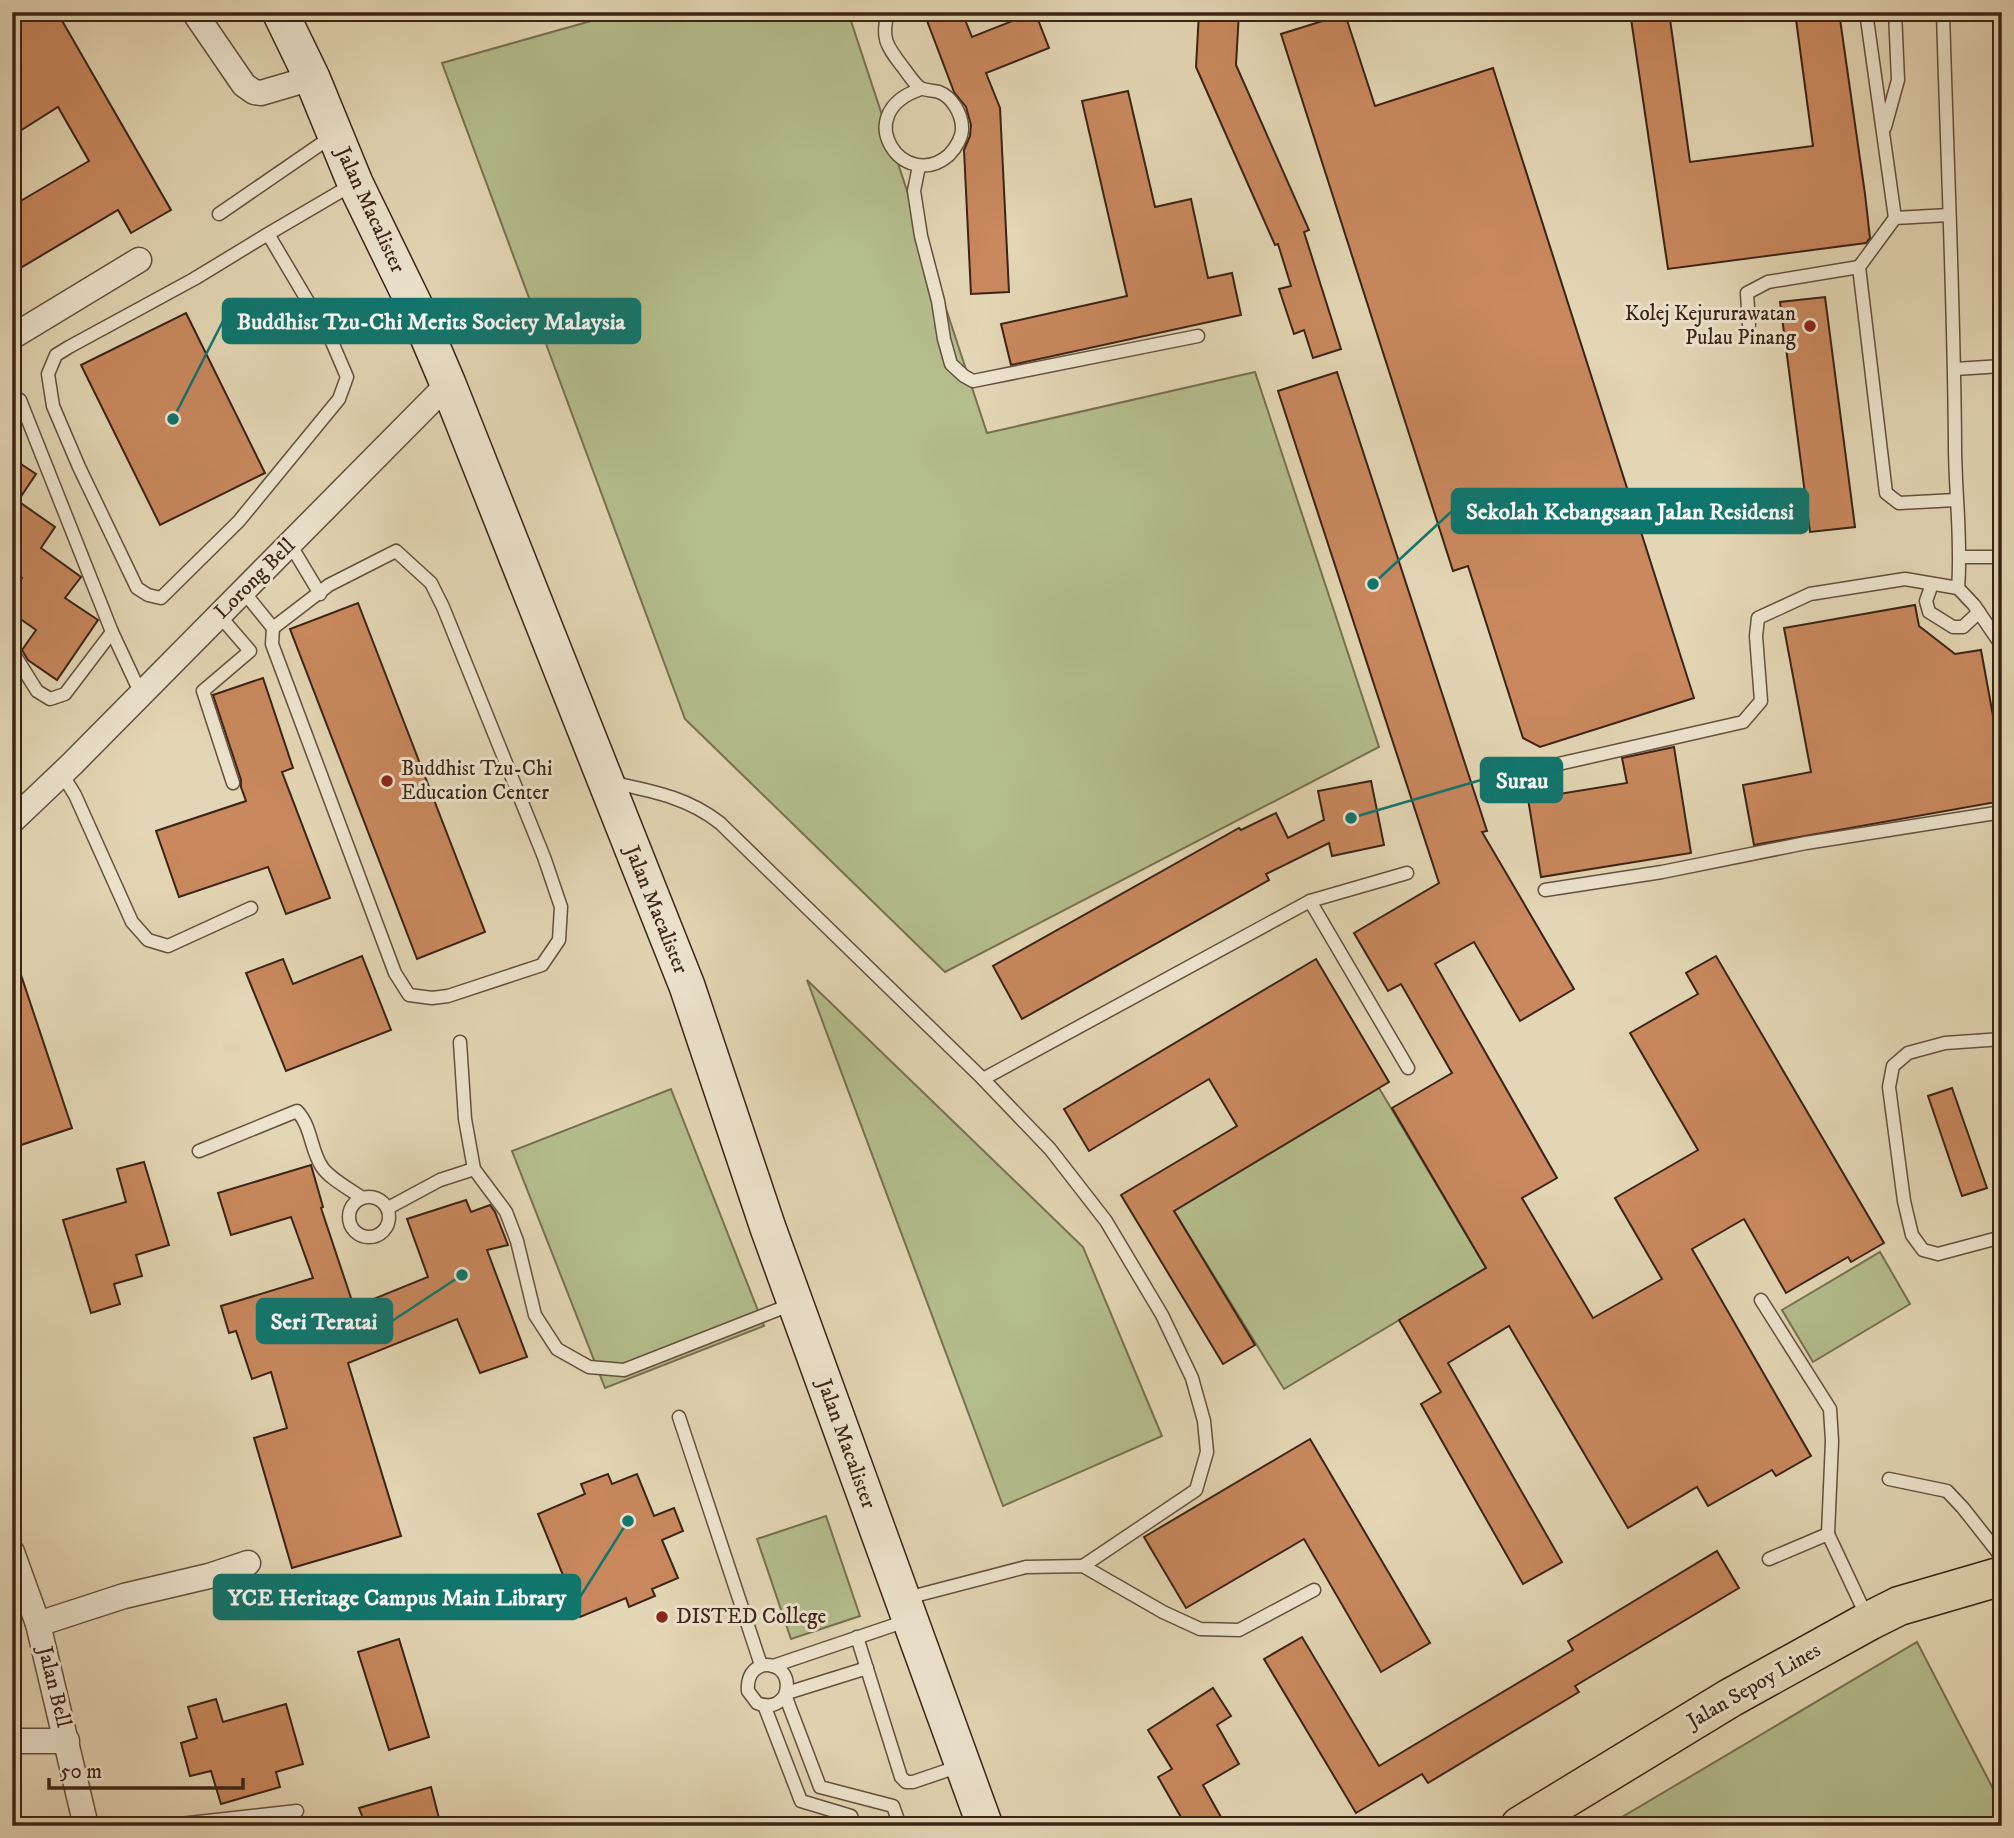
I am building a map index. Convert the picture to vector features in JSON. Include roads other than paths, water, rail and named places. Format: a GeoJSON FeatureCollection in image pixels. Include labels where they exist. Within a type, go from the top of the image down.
{"type":"FeatureCollection","features":[{"type":"Feature","properties":{"kind":"main road","name":"Jalan Macalister"},"geometry":{"type":"LineString","coordinates":[[280,12],[448,384],[687,986],[795,1303],[985,1826]]}},
{"type":"Feature","properties":{"kind":"main road"},"geometry":{"type":"LineString","coordinates":[[299,12],[312,78]]}},
{"type":"Feature","properties":{"kind":"main road","name":"Jalan Sepoy Lines"},"geometry":{"type":"LineString","coordinates":[[1520,1826],[1730,1698],[1869,1621],[1899,1606],[2002,1576]]}},
{"type":"Feature","properties":{"kind":"street"},"geometry":{"type":"LineString","coordinates":[[194,12],[244,85],[254,92],[261,93],[312,78]]}},
{"type":"Feature","properties":{"kind":"street"},"geometry":{"type":"LineString","coordinates":[[12,337],[139,260]]}},
{"type":"Feature","properties":{"kind":"street","name":"Lorong Bell"},"geometry":{"type":"LineString","coordinates":[[12,821],[62,774],[448,384]]}},
{"type":"Feature","properties":{"kind":"street","name":"Jalan Bell"},"geometry":{"type":"LineString","coordinates":[[12,1552],[38,1624],[86,1826]]}},
{"type":"Feature","properties":{"kind":"street"},"geometry":{"type":"LineString","coordinates":[[38,1624],[124,1596],[209,1576],[248,1563]]}},
{"type":"Feature","properties":{"kind":"street"},"geometry":{"type":"LineString","coordinates":[[12,1741],[66,1741]]}},
{"type":"Feature","properties":{"kind":"lane"},"geometry":{"type":"LineString","coordinates":[[888,12],[883,30],[888,48],[920,89]]}},
{"type":"Feature","properties":{"kind":"lane"},"geometry":{"type":"LineString","coordinates":[[1866,12],[1895,218],[1859,267],[1886,493],[1899,503],[1955,500]]}},
{"type":"Feature","properties":{"kind":"lane"},"geometry":{"type":"LineString","coordinates":[[1884,131],[1898,80],[1895,12]]}},
{"type":"Feature","properties":{"kind":"lane"},"geometry":{"type":"LineString","coordinates":[[1943,12],[1955,369],[1955,500],[1961,557],[1958,588]]}},
{"type":"Feature","properties":{"kind":"lane"},"geometry":{"type":"LineString","coordinates":[[920,89],[941,93],[957,107],[962,128],[956,149],[940,162],[919,166],[902,159],[889,145],[885,127],[890,108],[903,95],[920,89]]}},
{"type":"Feature","properties":{"kind":"lane"},"geometry":{"type":"LineString","coordinates":[[219,214],[334,135]]}},
{"type":"Feature","properties":{"kind":"lane"},"geometry":{"type":"LineString","coordinates":[[919,166],[914,191],[921,236],[947,352],[951,365],[964,376],[974,381],[1198,336]]}},
{"type":"Feature","properties":{"kind":"lane"},"geometry":{"type":"LineString","coordinates":[[268,234],[332,342],[347,377],[339,399],[318,427],[239,521],[161,598],[148,595],[138,588],[79,467],[53,406],[48,373],[57,355],[194,279],[268,234],[355,183]]}},
{"type":"Feature","properties":{"kind":"lane"},"geometry":{"type":"LineString","coordinates":[[1895,218],[1949,215]]}},
{"type":"Feature","properties":{"kind":"lane"},"geometry":{"type":"LineString","coordinates":[[1749,326],[1747,293],[1758,287],[1768,282],[1859,267]]}},
{"type":"Feature","properties":{"kind":"lane"},"geometry":{"type":"LineString","coordinates":[[1955,369],[2002,366]]}},
{"type":"Feature","properties":{"kind":"lane"},"geometry":{"type":"LineString","coordinates":[[12,395],[20,400],[113,632],[141,694]]}},
{"type":"Feature","properties":{"kind":"lane"},"geometry":{"type":"LineString","coordinates":[[290,544],[320,594]]}},
{"type":"Feature","properties":{"kind":"lane"},"geometry":{"type":"LineString","coordinates":[[243,591],[273,628],[272,645],[280,669],[395,974],[410,995],[432,998],[448,996],[542,965],[559,940],[561,908],[544,857],[431,583],[396,551],[329,585],[273,628]]}},
{"type":"Feature","properties":{"kind":"lane"},"geometry":{"type":"LineString","coordinates":[[1961,557],[2002,557]]}},
{"type":"Feature","properties":{"kind":"lane"},"geometry":{"type":"LineString","coordinates":[[1532,769],[1743,722],[1761,701],[1756,636],[1758,618],[1810,594],[1905,579],[1958,588],[1979,612],[2002,646]]}},
{"type":"Feature","properties":{"kind":"lane"},"geometry":{"type":"LineString","coordinates":[[1932,584],[1926,601],[1929,612],[1953,627],[1963,626],[1979,612]]}},
{"type":"Feature","properties":{"kind":"lane"},"geometry":{"type":"LineString","coordinates":[[219,615],[250,651],[203,691],[233,783]]}},
{"type":"Feature","properties":{"kind":"lane"},"geometry":{"type":"LineString","coordinates":[[12,650],[37,691],[50,699],[65,694],[113,632]]}},
{"type":"Feature","properties":{"kind":"lane"},"geometry":{"type":"LineString","coordinates":[[62,774],[75,795],[132,922],[148,940],[168,946],[251,908]]}},
{"type":"Feature","properties":{"kind":"lane"},"geometry":{"type":"LineString","coordinates":[[604,781],[667,794],[704,810],[720,823],[983,1079],[1049,1149],[1106,1221],[1162,1315],[1192,1378],[1204,1421],[1207,1452],[1196,1490],[1083,1566]]}},
{"type":"Feature","properties":{"kind":"lane"},"geometry":{"type":"LineString","coordinates":[[1545,890],[1662,872],[1806,843],[2002,812]]}},
{"type":"Feature","properties":{"kind":"lane"},"geometry":{"type":"LineString","coordinates":[[983,1079],[1310,901],[1407,873]]}},
{"type":"Feature","properties":{"kind":"lane"},"geometry":{"type":"LineString","coordinates":[[1310,901],[1408,1068]]}},
{"type":"Feature","properties":{"kind":"lane"},"geometry":{"type":"LineString","coordinates":[[2002,1040],[1945,1042],[1908,1053],[1892,1066],[1889,1087],[1912,1235],[1923,1250],[1938,1254],[2002,1237]]}},
{"type":"Feature","properties":{"kind":"lane"},"geometry":{"type":"LineString","coordinates":[[460,1042],[466,1119],[474,1170],[506,1212],[517,1241],[535,1315],[557,1349],[589,1367],[624,1370],[795,1303]]}},
{"type":"Feature","properties":{"kind":"lane"},"geometry":{"type":"LineString","coordinates":[[199,1151],[297,1111],[306,1120],[315,1153],[323,1169],[362,1198]]}},
{"type":"Feature","properties":{"kind":"lane"},"geometry":{"type":"LineString","coordinates":[[388,1208],[440,1180],[474,1170]]}},
{"type":"Feature","properties":{"kind":"lane"},"geometry":{"type":"LineString","coordinates":[[374,1197],[388,1208],[390,1215],[387,1228],[376,1237],[362,1237],[352,1227],[349,1214],[351,1207],[362,1198],[374,1197]]}},
{"type":"Feature","properties":{"kind":"lane"},"geometry":{"type":"LineString","coordinates":[[1761,1300],[1830,1409],[1832,1441],[1828,1534],[1869,1621]]}},
{"type":"Feature","properties":{"kind":"lane"},"geometry":{"type":"LineString","coordinates":[[680,1417],[767,1665],[786,1676],[786,1694],[820,1787],[893,1806],[900,1826]]}},
{"type":"Feature","properties":{"kind":"lane"},"geometry":{"type":"LineString","coordinates":[[1889,1479],[1947,1491],[2000,1555],[2002,1562]]}},
{"type":"Feature","properties":{"kind":"lane"},"geometry":{"type":"LineString","coordinates":[[1769,1559],[1828,1534]]}},
{"type":"Feature","properties":{"kind":"lane"},"geometry":{"type":"LineString","coordinates":[[854,1826],[851,1816],[801,1801],[764,1705],[750,1696],[747,1684],[751,1673],[767,1665],[857,1637],[906,1609],[1026,1567],[1083,1566],[1163,1612],[1200,1629],[1240,1630],[1314,1590]]}},
{"type":"Feature","properties":{"kind":"lane"},"geometry":{"type":"LineString","coordinates":[[857,1637],[901,1777],[906,1782],[913,1783],[964,1765]]}},
{"type":"Feature","properties":{"kind":"lane"},"geometry":{"type":"LineString","coordinates":[[764,1705],[778,1703],[786,1694],[867,1668]]}},
{"type":"Feature","properties":{"kind":"lane"},"geometry":{"type":"LineString","coordinates":[[162,1826],[297,1811]]}},
{"type":"Feature","properties":{"kind":"place","name":"Kolej Kejururawatan Pulau Pinang"},"geometry":{"type":"Point","coordinates":[1810,326]}},
{"type":"Feature","properties":{"kind":"place","name":"Buddhist Tzu-Chi Merits Society Malaysia"},"geometry":{"type":"Point","coordinates":[173,419]}},
{"type":"Feature","properties":{"kind":"place","name":"Sekolah Kebangsaan Jalan Residensi"},"geometry":{"type":"Point","coordinates":[1373,584]}},
{"type":"Feature","properties":{"kind":"place","name":"Buddhist Tzu-Chi Education Center"},"geometry":{"type":"Point","coordinates":[387,781]}},
{"type":"Feature","properties":{"kind":"place","name":"Surau"},"geometry":{"type":"Point","coordinates":[1351,818]}},
{"type":"Feature","properties":{"kind":"place","name":"Seri Teratai"},"geometry":{"type":"Point","coordinates":[462,1275]}},
{"type":"Feature","properties":{"kind":"place","name":"YCE Heritage Campus Main Library"},"geometry":{"type":"Point","coordinates":[628,1521]}},
{"type":"Feature","properties":{"kind":"place","name":"DISTED College"},"geometry":{"type":"Point","coordinates":[662,1617]}}]}
